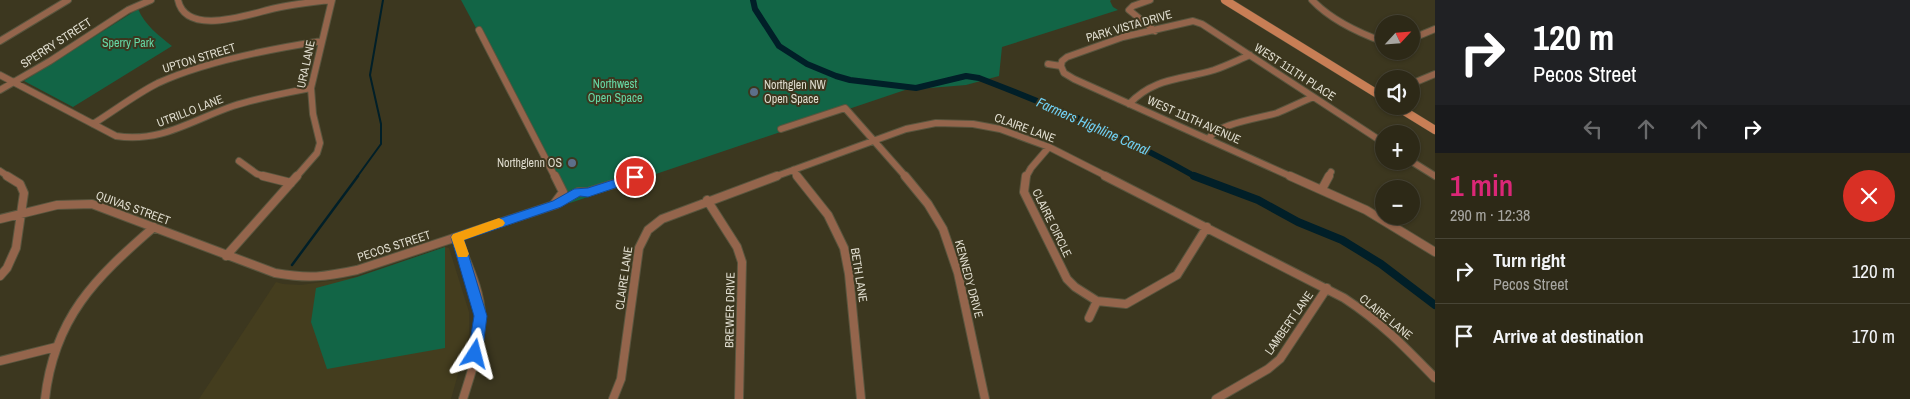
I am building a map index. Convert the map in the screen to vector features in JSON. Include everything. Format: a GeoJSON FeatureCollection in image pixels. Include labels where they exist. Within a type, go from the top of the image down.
{"type":"FeatureCollection","features":[{"type":"Feature","properties":{"kind":"main road"},"geometry":{"type":"LineString","coordinates":[[1225,0],[1375,92]]}},
{"type":"Feature","properties":{"kind":"main road"},"geometry":{"type":"LineString","coordinates":[[1231,0],[1241,10]]}},
{"type":"Feature","properties":{"kind":"main road"},"geometry":{"type":"LineString","coordinates":[[1411,115],[1435,130]]}},
{"type":"Feature","properties":{"kind":"street"},"geometry":{"type":"LineString","coordinates":[[0,41],[68,0]]}},
{"type":"Feature","properties":{"kind":"street","name":"SPERRY STREET"},"geometry":{"type":"LineString","coordinates":[[0,90],[128,10],[151,0]]}},
{"type":"Feature","properties":{"kind":"street"},"geometry":{"type":"LineString","coordinates":[[178,0],[179,8],[182,12],[209,21],[290,5],[331,0]]}},
{"type":"Feature","properties":{"kind":"street","name":"URA LANE"},"geometry":{"type":"LineString","coordinates":[[226,256],[319,148],[319,137],[311,102],[311,88],[331,0]]}},
{"type":"Feature","properties":{"kind":"street"},"geometry":{"type":"LineString","coordinates":[[1150,0],[1133,6],[1129,10],[1155,31]]}},
{"type":"Feature","properties":{"kind":"street"},"geometry":{"type":"LineString","coordinates":[[1312,0],[1328,13],[1375,38]]}},
{"type":"Feature","properties":{"kind":"street","name":"PARK VISTA DRIVE"},"geometry":{"type":"LineString","coordinates":[[1061,66],[1062,61],[1067,57],[1123,37],[1193,21]]}},
{"type":"Feature","properties":{"kind":"street","name":"WEST 111TH PLACE"},"geometry":{"type":"LineString","coordinates":[[1193,21],[1202,24],[1375,137]]}},
{"type":"Feature","properties":{"kind":"street"},"geometry":{"type":"LineString","coordinates":[[1420,35],[1435,29]]}},
{"type":"Feature","properties":{"kind":"street"},"geometry":{"type":"LineString","coordinates":[[479,30],[563,192],[554,204]]}},
{"type":"Feature","properties":{"kind":"street","name":"UPTON STREET"},"geometry":{"type":"LineString","coordinates":[[94,124],[156,84],[184,72],[281,47],[322,42]]}},
{"type":"Feature","properties":{"kind":"street"},"geometry":{"type":"LineString","coordinates":[[1128,104],[1138,92],[1150,86],[1213,70],[1250,55]]}},
{"type":"Feature","properties":{"kind":"street"},"geometry":{"type":"LineString","coordinates":[[1048,64],[1061,66]]}},
{"type":"Feature","properties":{"kind":"street","name":"WEST 111TH AVENUE"},"geometry":{"type":"LineString","coordinates":[[1061,66],[1068,76],[1373,214],[1435,252]]}},
{"type":"Feature","properties":{"kind":"street"},"geometry":{"type":"LineString","coordinates":[[1420,80],[1435,74]]}},
{"type":"Feature","properties":{"kind":"street","name":"UTRILLO LANE"},"geometry":{"type":"LineString","coordinates":[[0,75],[94,124],[122,137],[137,139],[152,137],[175,130],[235,105],[311,88]]}},
{"type":"Feature","properties":{"kind":"street"},"geometry":{"type":"LineString","coordinates":[[1209,139],[1211,134],[1222,128],[1276,113],[1313,96]]}},
{"type":"Feature","properties":{"kind":"street","name":"KENNEDY DRIVE"},"geometry":{"type":"LineString","coordinates":[[781,129],[845,108],[928,204],[947,238],[958,272],[985,399]]}},
{"type":"Feature","properties":{"kind":"street","name":"CLAIRE LANE"},"geometry":{"type":"LineString","coordinates":[[613,399],[622,379],[639,248],[643,237],[660,219],[707,200],[916,126],[964,123],[1000,129],[1049,147],[1327,288],[1358,307],[1395,336],[1435,378]]}},
{"type":"Feature","properties":{"kind":"street","name":"CLAIRE CIRCLE"},"geometry":{"type":"LineString","coordinates":[[1049,147],[1026,174],[1022,183],[1024,192],[1067,279],[1075,287],[1097,301],[1126,304],[1177,275],[1207,227]]}},
{"type":"Feature","properties":{"kind":"street"},"geometry":{"type":"LineString","coordinates":[[239,162],[257,174],[290,183]]}},
{"type":"Feature","properties":{"kind":"street"},"geometry":{"type":"LineString","coordinates":[[1420,167],[1435,176]]}},
{"type":"Feature","properties":{"kind":"street","name":"BETH LANE"},"geometry":{"type":"LineString","coordinates":[[793,170],[828,216],[844,248],[849,274],[861,399]]}},
{"type":"Feature","properties":{"kind":"street"},"geometry":{"type":"LineString","coordinates":[[0,171],[23,188],[14,257],[9,267],[0,276]]}},
{"type":"Feature","properties":{"kind":"street","name":"PECOS STREET"},"geometry":{"type":"LineString","coordinates":[[226,256],[274,273],[293,277],[315,277],[358,270],[554,204],[578,192],[588,192],[651,172]]}},
{"type":"Feature","properties":{"kind":"street"},"geometry":{"type":"LineString","coordinates":[[1322,190],[1331,172]]}},
{"type":"Feature","properties":{"kind":"street","name":"BREWER DRIVE"},"geometry":{"type":"LineString","coordinates":[[707,200],[737,248],[742,262],[739,399]]}},
{"type":"Feature","properties":{"kind":"street","name":"QUIVAS STREET"},"geometry":{"type":"LineString","coordinates":[[0,219],[56,204],[85,203],[100,206],[226,256]]}},
{"type":"Feature","properties":{"kind":"street"},"geometry":{"type":"LineString","coordinates":[[45,399],[47,377],[56,347],[76,307],[97,279],[123,253],[154,227]]}},
{"type":"Feature","properties":{"kind":"street"},"geometry":{"type":"LineString","coordinates":[[457,237],[481,316],[475,354],[463,399]]}},
{"type":"Feature","properties":{"kind":"street","name":"LAMBERT LANE"},"geometry":{"type":"LineString","coordinates":[[1216,399],[1268,369],[1280,359],[1327,288]]}},
{"type":"Feature","properties":{"kind":"street"},"geometry":{"type":"LineString","coordinates":[[1089,318],[1097,301]]}},
{"type":"Feature","properties":{"kind":"street"},"geometry":{"type":"LineString","coordinates":[[0,361],[56,347]]}},
{"type":"Feature","properties":{"kind":"shaded area"},"geometry":{"type":"Polygon","coordinates":[[[445,247],[449,248],[469,312],[469,335],[451,399],[199,399],[276,282],[301,285],[357,277],[445,247]]]}},
{"type":"Feature","properties":{"kind":"green space","name":"Northwest Open Space"},"geometry":{"type":"Polygon","coordinates":[[[461,0],[1111,0],[1113,7],[1118,10],[1002,47],[999,76],[966,85],[905,90],[570,203],[461,0]]]}},
{"type":"Feature","properties":{"kind":"green space","name":"Sperry Park"},"geometry":{"type":"Polygon","coordinates":[[[138,9],[148,25],[172,46],[73,107],[24,81],[138,9]]]}},
{"type":"Feature","properties":{"kind":"green space"},"geometry":{"type":"Polygon","coordinates":[[[445,247],[445,348],[327,369],[311,322],[316,288],[357,277],[445,247]]]}},
{"type":"Feature","properties":{"kind":"waterway"},"geometry":{"type":"LineString","coordinates":[[357,177],[381,144],[381,124],[370,75],[383,0]]}},
{"type":"Feature","properties":{"kind":"waterway","name":"Farmers Highline Canal"},"geometry":{"type":"LineString","coordinates":[[753,0],[755,9],[779,46],[807,64],[836,76],[850,80],[916,88],[966,76],[979,78],[1089,123],[1170,162],[1195,176]]}},
{"type":"Feature","properties":{"kind":"waterway"},"geometry":{"type":"LineString","coordinates":[[292,265],[358,176]]}},
{"type":"Feature","properties":{"kind":"waterway","name":"Farmers Highline Canal"},"geometry":{"type":"LineString","coordinates":[[1195,176],[1258,200],[1298,222],[1342,240],[1381,264],[1435,305]]}},
{"type":"Feature","properties":{"kind":"slow traffic"},"geometry":{"type":"LineString","coordinates":[[463,254],[457,237],[499,223]]}},
{"type":"Feature","properties":{"kind":"place","name":"Northglen NW Open Space"},"geometry":{"type":"Point","coordinates":[754,92]}},
{"type":"Feature","properties":{"kind":"place","name":"Northglenn OS"},"geometry":{"type":"Point","coordinates":[572,163]}},
{"type":"Feature","properties":{"kind":"route"},"geometry":{"type":"LineString","coordinates":[[475,354],[481,316],[476,294],[457,237],[557,204],[578,192],[588,192],[635,177]]}}]}
